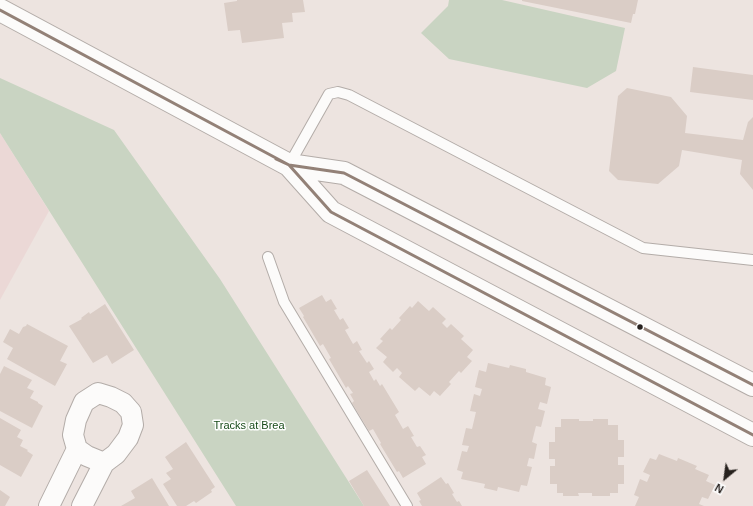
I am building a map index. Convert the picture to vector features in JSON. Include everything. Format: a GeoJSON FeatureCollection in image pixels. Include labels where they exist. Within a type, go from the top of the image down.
{"type":"FeatureCollection","features":[{"type":"Feature","properties":{"kind":"street"},"geometry":{"type":"LineString","coordinates":[[0,10],[289,165],[344,173],[753,385]]}},
{"type":"Feature","properties":{"kind":"street"},"geometry":{"type":"LineString","coordinates":[[289,165],[331,212],[753,435]]}},
{"type":"Feature","properties":{"kind":"street"},"geometry":{"type":"LineString","coordinates":[[82,506],[104,463],[116,454],[128,438],[133,425],[130,412],[123,403],[111,396],[98,393],[84,402],[76,420],[73,435],[77,449],[87,456],[104,463]]}},
{"type":"Feature","properties":{"kind":"street"},"geometry":{"type":"LineString","coordinates":[[49,506],[77,449]]}},
{"type":"Feature","properties":{"kind":"lane"},"geometry":{"type":"LineString","coordinates":[[289,165],[329,94],[338,92],[349,95],[644,248],[753,260]]}},
{"type":"Feature","properties":{"kind":"lane"},"geometry":{"type":"LineString","coordinates":[[268,257],[284,302],[407,506]]}},
{"type":"Feature","properties":{"kind":"shaded area"},"geometry":{"type":"Polygon","coordinates":[[[0,133],[49,211],[0,300],[0,133]]]}},
{"type":"Feature","properties":{"kind":"green space"},"geometry":{"type":"Polygon","coordinates":[[[449,0],[502,0],[625,28],[616,71],[587,88],[449,59],[421,33],[448,6],[449,0]]]}},
{"type":"Feature","properties":{"kind":"green space","name":"Tracks at Brea"},"geometry":{"type":"Polygon","coordinates":[[[0,78],[114,130],[220,279],[364,506],[236,506],[0,133],[0,78]]]}},
{"type":"Feature","properties":{"kind":"building"},"geometry":{"type":"Polygon","coordinates":[[[237,0],[303,0],[305,12],[292,13],[293,22],[282,23],[284,38],[242,43],[240,30],[228,31],[224,3],[237,0]]]}},
{"type":"Feature","properties":{"kind":"building"},"geometry":{"type":"Polygon","coordinates":[[[522,0],[638,0],[635,14],[633,14],[631,23],[522,0]]]}},
{"type":"Feature","properties":{"kind":"building"},"geometry":{"type":"Polygon","coordinates":[[[693,67],[753,75],[753,100],[690,92],[693,67]]]}},
{"type":"Feature","properties":{"kind":"building"},"geometry":{"type":"Polygon","coordinates":[[[627,88],[671,97],[687,116],[685,133],[743,140],[748,122],[753,117],[753,190],[740,174],[742,160],[682,150],[679,166],[658,184],[618,180],[609,171],[618,96],[627,88]]]}},
{"type":"Feature","properties":{"kind":"building"},"geometry":{"type":"Polygon","coordinates":[[[322,295],[326,302],[331,299],[337,309],[334,310],[340,320],[343,318],[349,328],[345,330],[353,344],[357,341],[362,350],[359,351],[367,363],[369,361],[374,369],[369,372],[374,381],[376,379],[380,386],[382,384],[399,412],[395,415],[403,429],[408,426],[414,436],[411,437],[417,447],[420,446],[426,455],[422,457],[426,464],[403,478],[399,471],[397,472],[373,429],[369,431],[352,403],[354,401],[350,394],[353,393],[348,386],[346,388],[329,359],[331,358],[323,344],[320,346],[299,308],[322,295]]]}},
{"type":"Feature","properties":{"kind":"building"},"geometry":{"type":"Polygon","coordinates":[[[418,301],[429,311],[433,307],[446,319],[442,323],[447,328],[451,324],[464,336],[461,339],[473,350],[467,357],[472,361],[461,373],[459,371],[449,382],[451,384],[440,396],[434,391],[430,396],[419,387],[415,391],[399,377],[402,373],[397,368],[393,372],[383,362],[387,357],[376,348],[383,341],[380,339],[390,328],[392,330],[401,320],[399,318],[410,306],[412,308],[418,301]]]}},
{"type":"Feature","properties":{"kind":"building"},"geometry":{"type":"Polygon","coordinates":[[[105,304],[134,350],[112,364],[107,355],[93,363],[69,326],[82,319],[81,318],[89,312],[90,314],[105,304]]]}},
{"type":"Feature","properties":{"kind":"building"},"geometry":{"type":"Polygon","coordinates":[[[27,324],[68,346],[60,361],[67,364],[55,386],[7,359],[13,348],[3,342],[10,329],[19,334],[23,327],[27,324]]]}},
{"type":"Feature","properties":{"kind":"building"},"geometry":{"type":"Polygon","coordinates":[[[488,363],[509,368],[510,365],[526,369],[526,372],[546,378],[545,385],[551,387],[547,404],[540,402],[538,409],[545,411],[541,427],[536,426],[532,442],[537,444],[534,459],[529,458],[527,466],[532,467],[527,486],[521,485],[519,492],[498,487],[497,491],[484,488],[485,484],[461,479],[463,472],[457,470],[462,451],[467,452],[469,446],[462,445],[466,428],[472,429],[476,412],[470,411],[474,394],[480,396],[482,389],[475,387],[479,370],[486,372],[488,363]]]}},
{"type":"Feature","properties":{"kind":"building"},"geometry":{"type":"Polygon","coordinates":[[[4,366],[32,380],[27,388],[34,391],[30,398],[43,406],[32,428],[0,411],[0,374],[4,366]]]}},
{"type":"Feature","properties":{"kind":"building"},"geometry":{"type":"Polygon","coordinates":[[[0,418],[21,430],[17,437],[23,440],[20,446],[28,450],[27,451],[33,455],[21,477],[0,465],[0,418]]]}},
{"type":"Feature","properties":{"kind":"building"},"geometry":{"type":"Polygon","coordinates":[[[561,419],[593,421],[593,419],[608,419],[608,425],[618,425],[618,440],[624,440],[624,457],[618,457],[618,465],[624,465],[624,484],[618,484],[618,493],[610,493],[610,496],[592,496],[592,493],[578,493],[579,496],[563,496],[563,493],[557,493],[557,484],[550,484],[550,466],[555,466],[555,459],[549,459],[549,442],[555,442],[555,427],[561,427],[561,419]]]}},
{"type":"Feature","properties":{"kind":"building"},"geometry":{"type":"Polygon","coordinates":[[[186,442],[215,487],[211,490],[212,492],[196,503],[194,501],[186,506],[177,506],[163,484],[171,479],[166,473],[173,469],[165,457],[186,442]]]}},
{"type":"Feature","properties":{"kind":"building"},"geometry":{"type":"Polygon","coordinates":[[[659,454],[677,461],[678,458],[697,466],[695,469],[709,475],[706,481],[715,485],[708,499],[702,497],[699,504],[704,506],[635,506],[639,497],[634,495],[640,479],[647,482],[650,475],[643,472],[650,458],[656,460],[659,454]]]}},
{"type":"Feature","properties":{"kind":"building"},"geometry":{"type":"Polygon","coordinates":[[[367,470],[390,506],[364,506],[349,481],[367,470]]]}},
{"type":"Feature","properties":{"kind":"building"},"geometry":{"type":"Polygon","coordinates":[[[441,477],[446,484],[448,483],[454,493],[452,494],[457,502],[459,501],[462,506],[422,506],[419,501],[421,500],[417,493],[441,477]]]}},
{"type":"Feature","properties":{"kind":"building"},"geometry":{"type":"Polygon","coordinates":[[[152,478],[169,506],[121,506],[135,498],[131,491],[152,478]]]}},
{"type":"Feature","properties":{"kind":"building"},"geometry":{"type":"Polygon","coordinates":[[[0,490],[10,497],[5,506],[0,506],[0,490]]]}},
{"type":"Feature","properties":{"kind":"transit line"},"geometry":{"type":"LineString","coordinates":[[0,10],[289,165],[331,212],[753,435]]}},
{"type":"Feature","properties":{"kind":"transit line"},"geometry":{"type":"LineString","coordinates":[[276,159],[289,165],[344,173],[753,385]]}}]}
